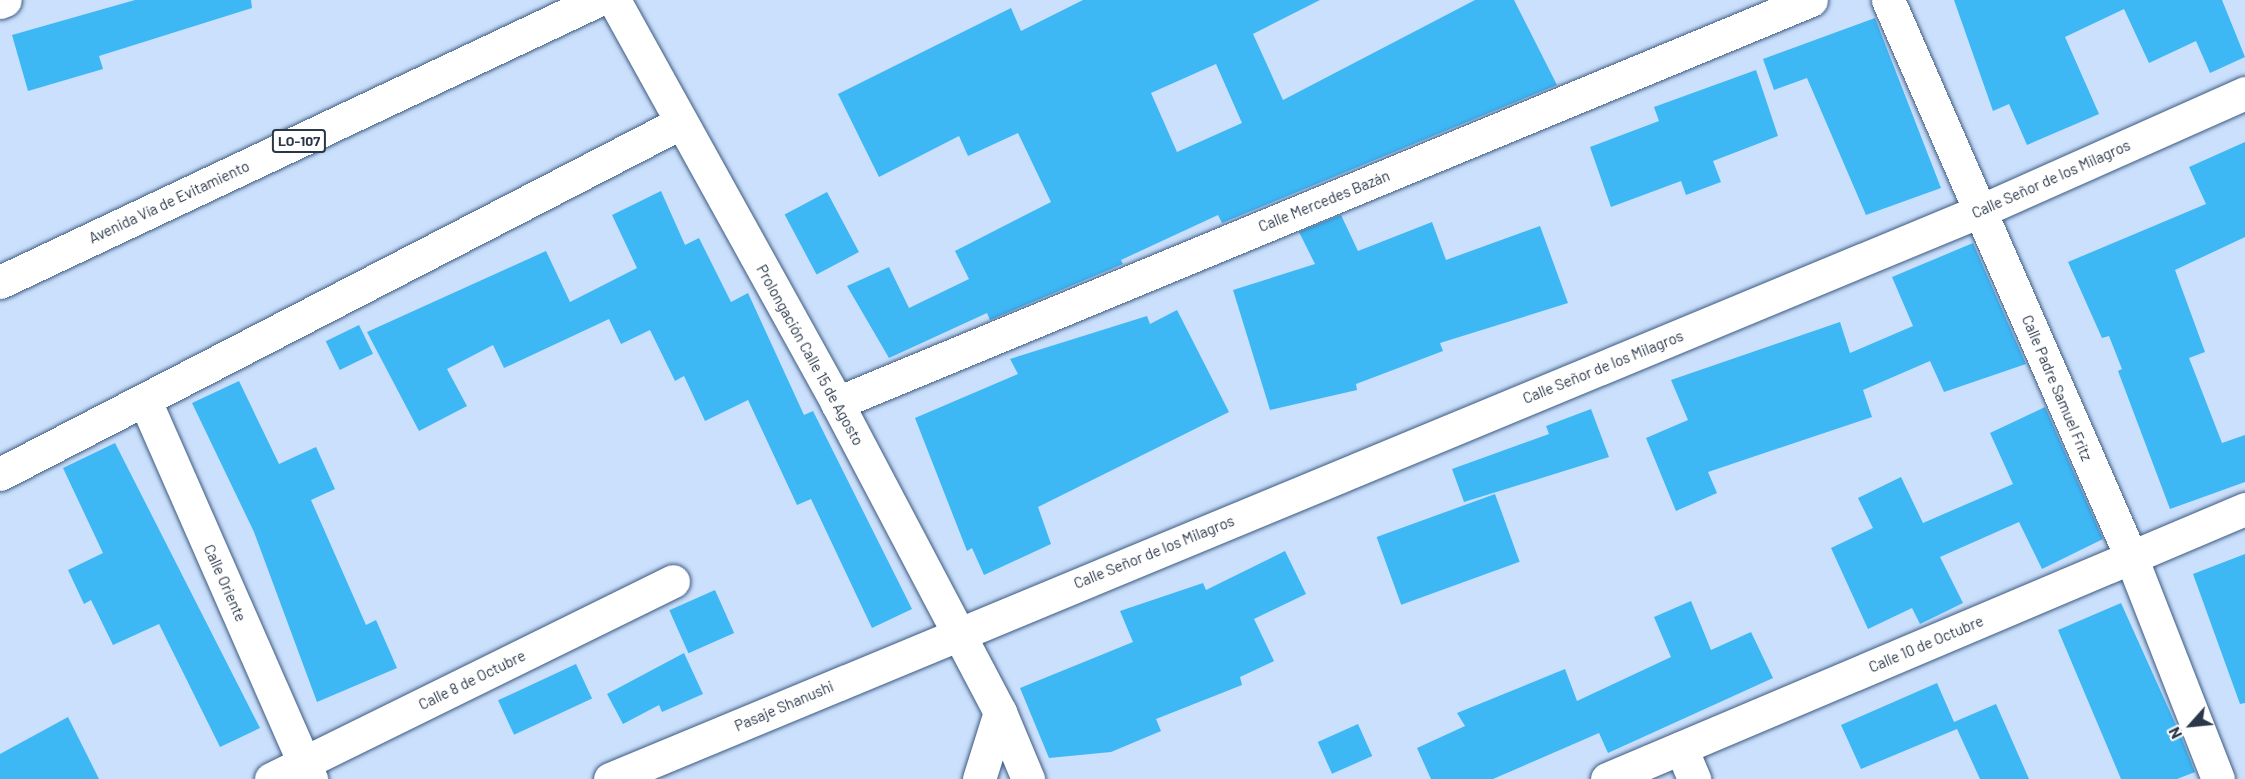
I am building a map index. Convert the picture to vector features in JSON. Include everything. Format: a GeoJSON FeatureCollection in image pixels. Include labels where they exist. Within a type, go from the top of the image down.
{"type":"FeatureCollection","features":[{"type":"Feature","properties":{"kind":"street"},"geometry":{"type":"LineString","coordinates":[[0,2],[5,0]]}},
{"type":"Feature","properties":{"kind":"street","name":"Avenida Vía de Evitamiento"},"geometry":{"type":"LineString","coordinates":[[0,282],[598,0]]}},
{"type":"Feature","properties":{"kind":"street","name":"Prolongación Calle 15 de Agosto"},"geometry":{"type":"LineString","coordinates":[[614,0],[837,403],[1000,712],[1028,779]]}},
{"type":"Feature","properties":{"kind":"street","name":"Calle Mercedes Bazán"},"geometry":{"type":"LineString","coordinates":[[837,403],[1811,0]]}},
{"type":"Feature","properties":{"kind":"street","name":"Calle Padre Samuel Fritz"},"geometry":{"type":"LineString","coordinates":[[1888,0],[2131,557],[2218,779]]}},
{"type":"Feature","properties":{"kind":"street","name":"Calle Señor de los Milagros"},"geometry":{"type":"LineString","coordinates":[[957,633],[1980,211],[2245,93]]}},
{"type":"Feature","properties":{"kind":"street"},"geometry":{"type":"LineString","coordinates":[[0,474],[146,403],[209,363],[682,122]]}},
{"type":"Feature","properties":{"kind":"street","name":"Calle Oriente"},"geometry":{"type":"LineString","coordinates":[[146,403],[308,771]]}},
{"type":"Feature","properties":{"kind":"street","name":"Calle 10 de Octubre"},"geometry":{"type":"LineString","coordinates":[[1607,779],[2245,509]]}},
{"type":"Feature","properties":{"kind":"street","name":"Calle 8 de Octubre"},"geometry":{"type":"LineString","coordinates":[[272,779],[308,771],[673,581]]}},
{"type":"Feature","properties":{"kind":"street","name":"Pasaje Shanushi"},"geometry":{"type":"LineString","coordinates":[[610,779],[957,633]]}},
{"type":"Feature","properties":{"kind":"street"},"geometry":{"type":"LineString","coordinates":[[979,779],[1000,712]]}},
{"type":"Feature","properties":{"kind":"street"},"geometry":{"type":"LineString","coordinates":[[1681,748],[1694,779]]}},
{"type":"Feature","properties":{"kind":"building"},"geometry":{"type":"Polygon","coordinates":[[[135,0],[251,0],[252,8],[99,56],[103,69],[28,91],[12,35],[135,0]]]}},
{"type":"Feature","properties":{"kind":"building"},"geometry":{"type":"Polygon","coordinates":[[[1083,0],[1320,0],[1253,34],[1283,100],[1475,0],[1514,0],[1557,85],[1222,223],[1218,215],[1121,260],[1123,264],[990,320],[987,313],[889,358],[847,286],[889,267],[909,308],[969,279],[955,251],[1051,202],[1018,133],[968,156],[959,136],[879,177],[838,94],[1011,8],[1021,31],[1083,0]],[[1216,64],[1151,93],[1177,152],[1242,123],[1216,64]]]}},
{"type":"Feature","properties":{"kind":"building"},"geometry":{"type":"Polygon","coordinates":[[[1954,0],[2222,0],[2245,57],[2210,73],[2196,41],[2149,63],[2124,9],[2065,37],[2099,114],[2027,145],[2009,104],[1993,111],[1954,0]]]}},
{"type":"Feature","properties":{"kind":"building"},"geometry":{"type":"Polygon","coordinates":[[[1875,18],[1941,188],[1866,215],[1807,78],[1774,90],[1763,59],[1875,18]]]}},
{"type":"Feature","properties":{"kind":"building"},"geometry":{"type":"Polygon","coordinates":[[[1756,70],[1778,136],[1713,161],[1721,182],[1686,195],[1681,181],[1611,207],[1590,147],[1659,121],[1654,107],[1756,70]]]}},
{"type":"Feature","properties":{"kind":"building"},"geometry":{"type":"Polygon","coordinates":[[[2245,142],[2245,237],[2175,270],[2205,352],[2189,358],[2222,443],[2245,435],[2245,482],[2170,509],[2118,371],[2122,369],[2109,336],[2102,338],[2068,262],[2206,204],[2189,167],[2245,142]]]}},
{"type":"Feature","properties":{"kind":"building"},"geometry":{"type":"Polygon","coordinates":[[[661,191],[685,245],[699,238],[731,302],[748,293],[804,415],[813,411],[912,609],[872,628],[811,499],[797,505],[748,400],[705,421],[684,376],[675,381],[650,330],[621,344],[609,319],[504,368],[493,345],[447,369],[467,406],[419,431],[367,332],[546,251],[570,302],[637,268],[612,215],[661,191]]]}},
{"type":"Feature","properties":{"kind":"building"},"geometry":{"type":"Polygon","coordinates":[[[827,192],[859,252],[817,275],[785,215],[827,192]]]}},
{"type":"Feature","properties":{"kind":"building"},"geometry":{"type":"Polygon","coordinates":[[[1341,215],[1358,251],[1432,222],[1446,260],[1540,226],[1568,303],[1440,343],[1443,351],[1356,384],[1357,390],[1270,410],[1233,290],[1315,264],[1299,232],[1341,215]]]}},
{"type":"Feature","properties":{"kind":"building"},"geometry":{"type":"Polygon","coordinates":[[[1973,243],[2026,364],[1944,392],[1930,361],[1863,390],[1872,417],[1708,472],[1717,493],[1676,511],[1646,438],[1688,420],[1671,380],[1840,322],[1850,353],[1913,326],[1892,277],[1973,243]]]}},
{"type":"Feature","properties":{"kind":"building"},"geometry":{"type":"Polygon","coordinates":[[[1177,310],[1229,412],[1038,507],[1051,544],[984,575],[972,548],[967,551],[915,418],[1018,374],[1010,359],[1147,316],[1150,324],[1177,310]]]}},
{"type":"Feature","properties":{"kind":"building"},"geometry":{"type":"Polygon","coordinates":[[[359,325],[373,354],[340,370],[326,341],[359,325]]]}},
{"type":"Feature","properties":{"kind":"building"},"geometry":{"type":"Polygon","coordinates":[[[239,381],[279,464],[316,447],[335,489],[311,500],[366,625],[376,620],[397,668],[317,702],[254,532],[192,403],[239,381]]]}},
{"type":"Feature","properties":{"kind":"building"},"geometry":{"type":"Polygon","coordinates":[[[2045,407],[2103,539],[2042,569],[2019,522],[1940,557],[1963,603],[1920,624],[1912,608],[1868,629],[1831,548],[1873,528],[1858,498],[1901,477],[1923,523],[2013,484],[1990,433],[2045,407]]]}},
{"type":"Feature","properties":{"kind":"building"},"geometry":{"type":"Polygon","coordinates":[[[1591,409],[1609,457],[1464,502],[1452,469],[1549,434],[1546,426],[1591,409]]]}},
{"type":"Feature","properties":{"kind":"building"},"geometry":{"type":"Polygon","coordinates":[[[115,443],[260,728],[220,747],[159,624],[113,645],[91,600],[84,604],[68,570],[103,553],[63,468],[115,443]]]}},
{"type":"Feature","properties":{"kind":"building"},"geometry":{"type":"Polygon","coordinates":[[[1495,494],[1520,562],[1401,605],[1377,537],[1495,494]]]}},
{"type":"Feature","properties":{"kind":"building"},"geometry":{"type":"Polygon","coordinates":[[[1285,551],[1306,594],[1254,619],[1274,661],[1240,677],[1242,685],[1156,719],[1161,731],[1111,752],[1049,758],[1020,688],[1133,642],[1120,611],[1203,583],[1206,590],[1285,551]]]}},
{"type":"Feature","properties":{"kind":"building"},"geometry":{"type":"Polygon","coordinates":[[[2245,554],[2245,703],[2240,704],[2193,574],[2245,554]]]}},
{"type":"Feature","properties":{"kind":"building"},"geometry":{"type":"Polygon","coordinates":[[[715,590],[734,633],[688,653],[669,610],[715,590]]]}},
{"type":"Feature","properties":{"kind":"building"},"geometry":{"type":"Polygon","coordinates":[[[1691,601],[1711,650],[1751,632],[1773,678],[1608,753],[1599,733],[1493,779],[1431,779],[1417,748],[1465,726],[1457,713],[1565,669],[1577,701],[1671,657],[1654,617],[1691,601]]]}},
{"type":"Feature","properties":{"kind":"building"},"geometry":{"type":"Polygon","coordinates":[[[2121,603],[2195,772],[2177,779],[2121,779],[2058,630],[2121,603]]]}},
{"type":"Feature","properties":{"kind":"building"},"geometry":{"type":"Polygon","coordinates":[[[684,653],[703,694],[662,712],[659,705],[623,724],[607,694],[684,653]]]}},
{"type":"Feature","properties":{"kind":"building"},"geometry":{"type":"Polygon","coordinates":[[[576,664],[592,698],[514,735],[498,700],[576,664]]]}},
{"type":"Feature","properties":{"kind":"building"},"geometry":{"type":"Polygon","coordinates":[[[1937,683],[1954,722],[1996,704],[2029,779],[1980,779],[1957,729],[1861,769],[1841,725],[1937,683]]]}},
{"type":"Feature","properties":{"kind":"building"},"geometry":{"type":"Polygon","coordinates":[[[68,717],[99,779],[0,779],[0,754],[68,717]]]}},
{"type":"Feature","properties":{"kind":"building"},"geometry":{"type":"Polygon","coordinates":[[[1358,724],[1372,756],[1332,774],[1318,742],[1358,724]]]}}]}
